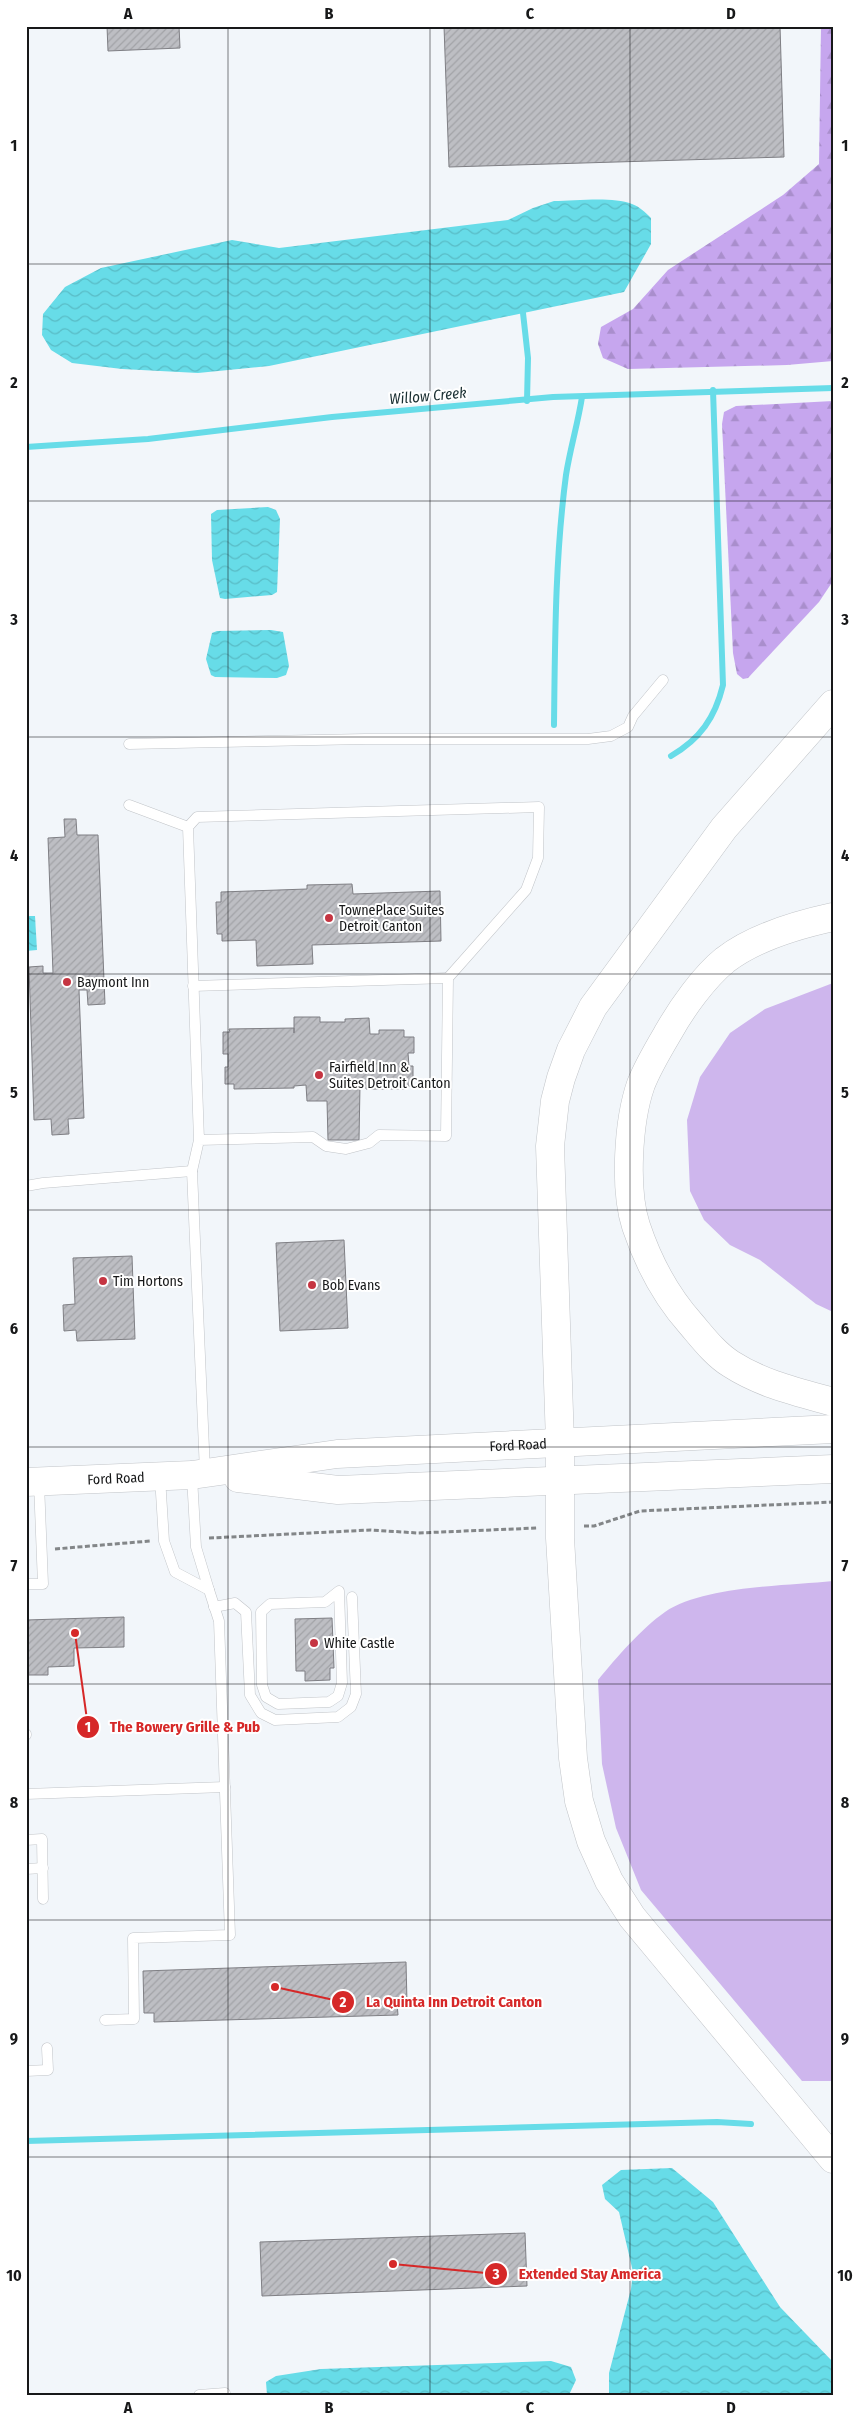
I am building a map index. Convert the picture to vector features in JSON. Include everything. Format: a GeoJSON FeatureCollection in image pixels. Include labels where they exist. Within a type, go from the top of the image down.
{"type":"FeatureCollection","features":[{"type":"Feature","properties":{"kind":"main road"},"geometry":{"type":"LineString","coordinates":[[833,704],[724,828],[593,1007],[570,1050],[555,1101],[550,1146],[560,1442],[560,1526],[573,1758],[579,1801],[591,1841],[609,1881],[632,1917],[833,2159]]}},
{"type":"Feature","properties":{"kind":"main road"},"geometry":{"type":"LineString","coordinates":[[833,917],[791,927],[746,948],[725,961],[683,1007],[641,1084],[631,1129],[629,1180],[636,1225],[653,1268],[674,1305],[708,1344],[729,1363],[764,1383],[833,1402]]}},
{"type":"Feature","properties":{"kind":"main road","name":"Ford Road"},"geometry":{"type":"LineString","coordinates":[[33,1482],[198,1474],[337,1454],[833,1429]]}},
{"type":"Feature","properties":{"kind":"main road","name":"Ford Road"},"geometry":{"type":"LineString","coordinates":[[198,1474],[338,1490],[560,1482],[833,1468]]}},
{"type":"Feature","properties":{"kind":"lane"},"geometry":{"type":"LineString","coordinates":[[129,744],[364,739],[588,739],[611,736],[628,727],[633,716],[663,680]]}},
{"type":"Feature","properties":{"kind":"lane"},"geometry":{"type":"LineString","coordinates":[[129,804],[188,827]]}},
{"type":"Feature","properties":{"kind":"lane"},"geometry":{"type":"LineString","coordinates":[[105,2020],[134,2020],[133,1938],[230,1935],[219,1621],[195,1539],[198,1474],[192,1171],[199,1140],[188,827],[197,817],[539,807],[538,858],[526,890],[448,978],[446,1136],[379,1135],[368,1143],[346,1149],[326,1146],[313,1137],[199,1140]]}},
{"type":"Feature","properties":{"kind":"lane"},"geometry":{"type":"LineString","coordinates":[[193,986],[448,978]]}},
{"type":"Feature","properties":{"kind":"lane"},"geometry":{"type":"LineString","coordinates":[[26,1186],[192,1171]]}},
{"type":"Feature","properties":{"kind":"lane"},"geometry":{"type":"LineString","coordinates":[[160,1476],[164,1541],[175,1572],[209,1590]]}},
{"type":"Feature","properties":{"kind":"lane"},"geometry":{"type":"LineString","coordinates":[[26,1584],[43,1584],[42,1550],[33,1482]]}},
{"type":"Feature","properties":{"kind":"lane"},"geometry":{"type":"LineString","coordinates":[[339,1591],[342,1683],[338,1696],[329,1702],[278,1704],[266,1696],[262,1685],[261,1612],[270,1604],[325,1602],[339,1591]]}},
{"type":"Feature","properties":{"kind":"lane"},"geometry":{"type":"LineString","coordinates":[[214,1607],[235,1603],[246,1612],[250,1695],[261,1713],[276,1720],[338,1716],[351,1707],[356,1694],[352,1598]]}},
{"type":"Feature","properties":{"kind":"lane"},"geometry":{"type":"LineString","coordinates":[[26,1794],[225,1786]]}},
{"type":"Feature","properties":{"kind":"lane"},"geometry":{"type":"LineString","coordinates":[[26,1840],[42,1839],[43,1900]]}},
{"type":"Feature","properties":{"kind":"lane"},"geometry":{"type":"LineString","coordinates":[[26,1869],[43,1868]]}},
{"type":"Feature","properties":{"kind":"lane"},"geometry":{"type":"LineString","coordinates":[[26,2071],[48,2070],[47,2048]]}},
{"type":"Feature","properties":{"kind":"lane"},"geometry":{"type":"LineString","coordinates":[[198,2395],[225,2393]]}},
{"type":"Feature","properties":{"kind":"path"},"geometry":{"type":"LineString","coordinates":[[195,1539],[361,1530],[418,1533],[594,1526],[640,1511],[833,1502]]}},
{"type":"Feature","properties":{"kind":"path"},"geometry":{"type":"LineString","coordinates":[[42,1550],[164,1541]]}},
{"type":"Feature","properties":{"kind":"shaded area"},"geometry":{"type":"Polygon","coordinates":[[[833,983],[833,1312],[816,1304],[760,1260],[730,1245],[704,1220],[690,1191],[687,1120],[700,1077],[730,1033],[765,1009],[833,983]]]}},
{"type":"Feature","properties":{"kind":"shaded area"},"geometry":{"type":"Polygon","coordinates":[[[833,1581],[833,2081],[802,2081],[641,1890],[616,1828],[602,1764],[598,1680],[647,1626],[665,1612],[681,1603],[723,1592],[833,1581]]]}},
{"type":"Feature","properties":{"kind":"green space"},"geometry":{"type":"Polygon","coordinates":[[[821,26],[833,26],[833,361],[787,365],[628,369],[603,358],[598,344],[601,327],[633,309],[668,270],[783,195],[819,164],[821,26]]]}},
{"type":"Feature","properties":{"kind":"green space"},"geometry":{"type":"Polygon","coordinates":[[[833,401],[833,581],[819,602],[748,678],[743,679],[737,674],[733,653],[722,424],[724,412],[736,406],[833,401]]]}},
{"type":"Feature","properties":{"kind":"water"},"geometry":{"type":"Polygon","coordinates":[[[614,200],[632,204],[651,218],[651,244],[624,292],[269,366],[198,373],[122,369],[72,363],[51,350],[42,335],[43,314],[65,287],[101,268],[232,240],[279,248],[508,220],[533,208],[554,201],[614,200]]]}},
{"type":"Feature","properties":{"kind":"water"},"geometry":{"type":"Polygon","coordinates":[[[268,507],[276,510],[280,519],[277,592],[272,595],[220,598],[212,560],[211,514],[217,510],[268,507]]]}},
{"type":"Feature","properties":{"kind":"water"},"geometry":{"type":"Polygon","coordinates":[[[271,630],[283,632],[289,666],[286,675],[277,678],[215,677],[211,675],[206,659],[212,633],[217,631],[271,630]]]}},
{"type":"Feature","properties":{"kind":"water"},"geometry":{"type":"Polygon","coordinates":[[[26,916],[35,916],[37,950],[26,951],[26,916]]]}},
{"type":"Feature","properties":{"kind":"water"},"geometry":{"type":"Polygon","coordinates":[[[672,2168],[713,2202],[780,2307],[833,2362],[833,2395],[609,2395],[609,2373],[631,2289],[633,2272],[619,2212],[605,2199],[602,2185],[621,2170],[672,2168]]]}},
{"type":"Feature","properties":{"kind":"water"},"geometry":{"type":"Polygon","coordinates":[[[551,2361],[571,2367],[576,2380],[569,2395],[267,2395],[266,2382],[276,2376],[321,2369],[551,2361]]]}},
{"type":"Feature","properties":{"kind":"building"},"geometry":{"type":"Polygon","coordinates":[[[107,26],[179,26],[180,48],[108,51],[107,26]]]}},
{"type":"Feature","properties":{"kind":"building"},"geometry":{"type":"Polygon","coordinates":[[[444,26],[780,26],[784,157],[449,167],[444,26]]]}},
{"type":"Feature","properties":{"kind":"building","name":"Baymont Inn"},"geometry":{"type":"Polygon","coordinates":[[[64,819],[76,819],[77,835],[98,835],[105,1004],[88,1005],[87,990],[79,990],[84,1118],[68,1119],[69,1134],[52,1135],[51,1119],[34,1120],[29,967],[43,966],[43,973],[53,973],[48,838],[65,837],[64,819]]]}},
{"type":"Feature","properties":{"kind":"building","name":"TownePlace Suites Detroit Canton"},"geometry":{"type":"Polygon","coordinates":[[[352,884],[353,894],[440,891],[441,941],[312,945],[313,964],[257,966],[256,940],[222,941],[222,934],[217,934],[216,902],[221,902],[221,892],[307,889],[307,885],[352,884]]]}},
{"type":"Feature","properties":{"kind":"building","name":"Fairfield Inn & Suites Detroit Canton"},"geometry":{"type":"Polygon","coordinates":[[[294,1017],[320,1017],[320,1022],[345,1022],[345,1019],[369,1018],[370,1034],[379,1034],[379,1030],[404,1030],[404,1037],[414,1037],[414,1053],[408,1053],[409,1066],[413,1066],[413,1086],[406,1086],[406,1089],[366,1089],[366,1085],[360,1085],[359,1140],[328,1140],[327,1101],[307,1101],[306,1085],[294,1086],[294,1088],[234,1089],[234,1084],[225,1084],[225,1067],[228,1067],[228,1054],[223,1054],[223,1032],[230,1032],[229,1029],[294,1028],[294,1017]]]}},
{"type":"Feature","properties":{"kind":"building","name":"Bob Evans"},"geometry":{"type":"Polygon","coordinates":[[[344,1240],[348,1328],[280,1331],[276,1243],[344,1240]]]}},
{"type":"Feature","properties":{"kind":"building","name":"Tim Hortons"},"geometry":{"type":"Polygon","coordinates":[[[132,1256],[135,1339],[77,1341],[76,1330],[64,1331],[63,1305],[75,1304],[73,1258],[132,1256]]]}},
{"type":"Feature","properties":{"kind":"building"},"geometry":{"type":"Polygon","coordinates":[[[124,1617],[124,1647],[74,1648],[74,1666],[48,1667],[48,1675],[28,1675],[26,1620],[124,1617]]]}},
{"type":"Feature","properties":{"kind":"building","name":"White Castle"},"geometry":{"type":"Polygon","coordinates":[[[332,1618],[334,1668],[330,1668],[330,1680],[305,1681],[305,1671],[296,1671],[295,1619],[332,1618]]]}},
{"type":"Feature","properties":{"kind":"building"},"geometry":{"type":"Polygon","coordinates":[[[406,1962],[407,2003],[397,2003],[398,2015],[154,2022],[154,2013],[144,2013],[143,1971],[406,1962]]]}},
{"type":"Feature","properties":{"kind":"building"},"geometry":{"type":"Polygon","coordinates":[[[525,2233],[527,2286],[262,2296],[260,2242],[525,2233]]]}},
{"type":"Feature","properties":{"kind":"waterway"},"geometry":{"type":"LineString","coordinates":[[523,313],[528,358],[527,401]]}},
{"type":"Feature","properties":{"kind":"waterway","name":"Willow Creek"},"geometry":{"type":"LineString","coordinates":[[26,447],[148,439],[332,417],[553,397],[833,388]]}},
{"type":"Feature","properties":{"kind":"waterway"},"geometry":{"type":"LineString","coordinates":[[671,756],[698,735],[705,726],[716,708],[723,685],[713,390]]}},
{"type":"Feature","properties":{"kind":"waterway"},"geometry":{"type":"LineString","coordinates":[[554,725],[556,600],[562,506],[566,475],[582,397]]}},
{"type":"Feature","properties":{"kind":"waterway"},"geometry":{"type":"LineString","coordinates":[[26,2141],[717,2122],[751,2124]]}},
{"type":"Feature","properties":{"kind":"place","name":"TownePlace Suites Detroit Canton"},"geometry":{"type":"Point","coordinates":[329,918]}},
{"type":"Feature","properties":{"kind":"place","name":"Baymont Inn"},"geometry":{"type":"Point","coordinates":[67,982]}},
{"type":"Feature","properties":{"kind":"place","name":"Fairfield Inn & Suites Detroit Canton"},"geometry":{"type":"Point","coordinates":[319,1075]}},
{"type":"Feature","properties":{"kind":"place","name":"Tim Hortons"},"geometry":{"type":"Point","coordinates":[103,1281]}},
{"type":"Feature","properties":{"kind":"place","name":"Bob Evans"},"geometry":{"type":"Point","coordinates":[312,1285]}},
{"type":"Feature","properties":{"kind":"place","name":"The Bowery Grille & Pub"},"geometry":{"type":"Point","coordinates":[75,1633]}},
{"type":"Feature","properties":{"kind":"place","name":"White Castle"},"geometry":{"type":"Point","coordinates":[314,1643]}},
{"type":"Feature","properties":{"kind":"place","name":"La Quinta Inn Detroit Canton"},"geometry":{"type":"Point","coordinates":[275,1987]}},
{"type":"Feature","properties":{"kind":"place","name":"Extended Stay America"},"geometry":{"type":"Point","coordinates":[393,2264]}}]}
